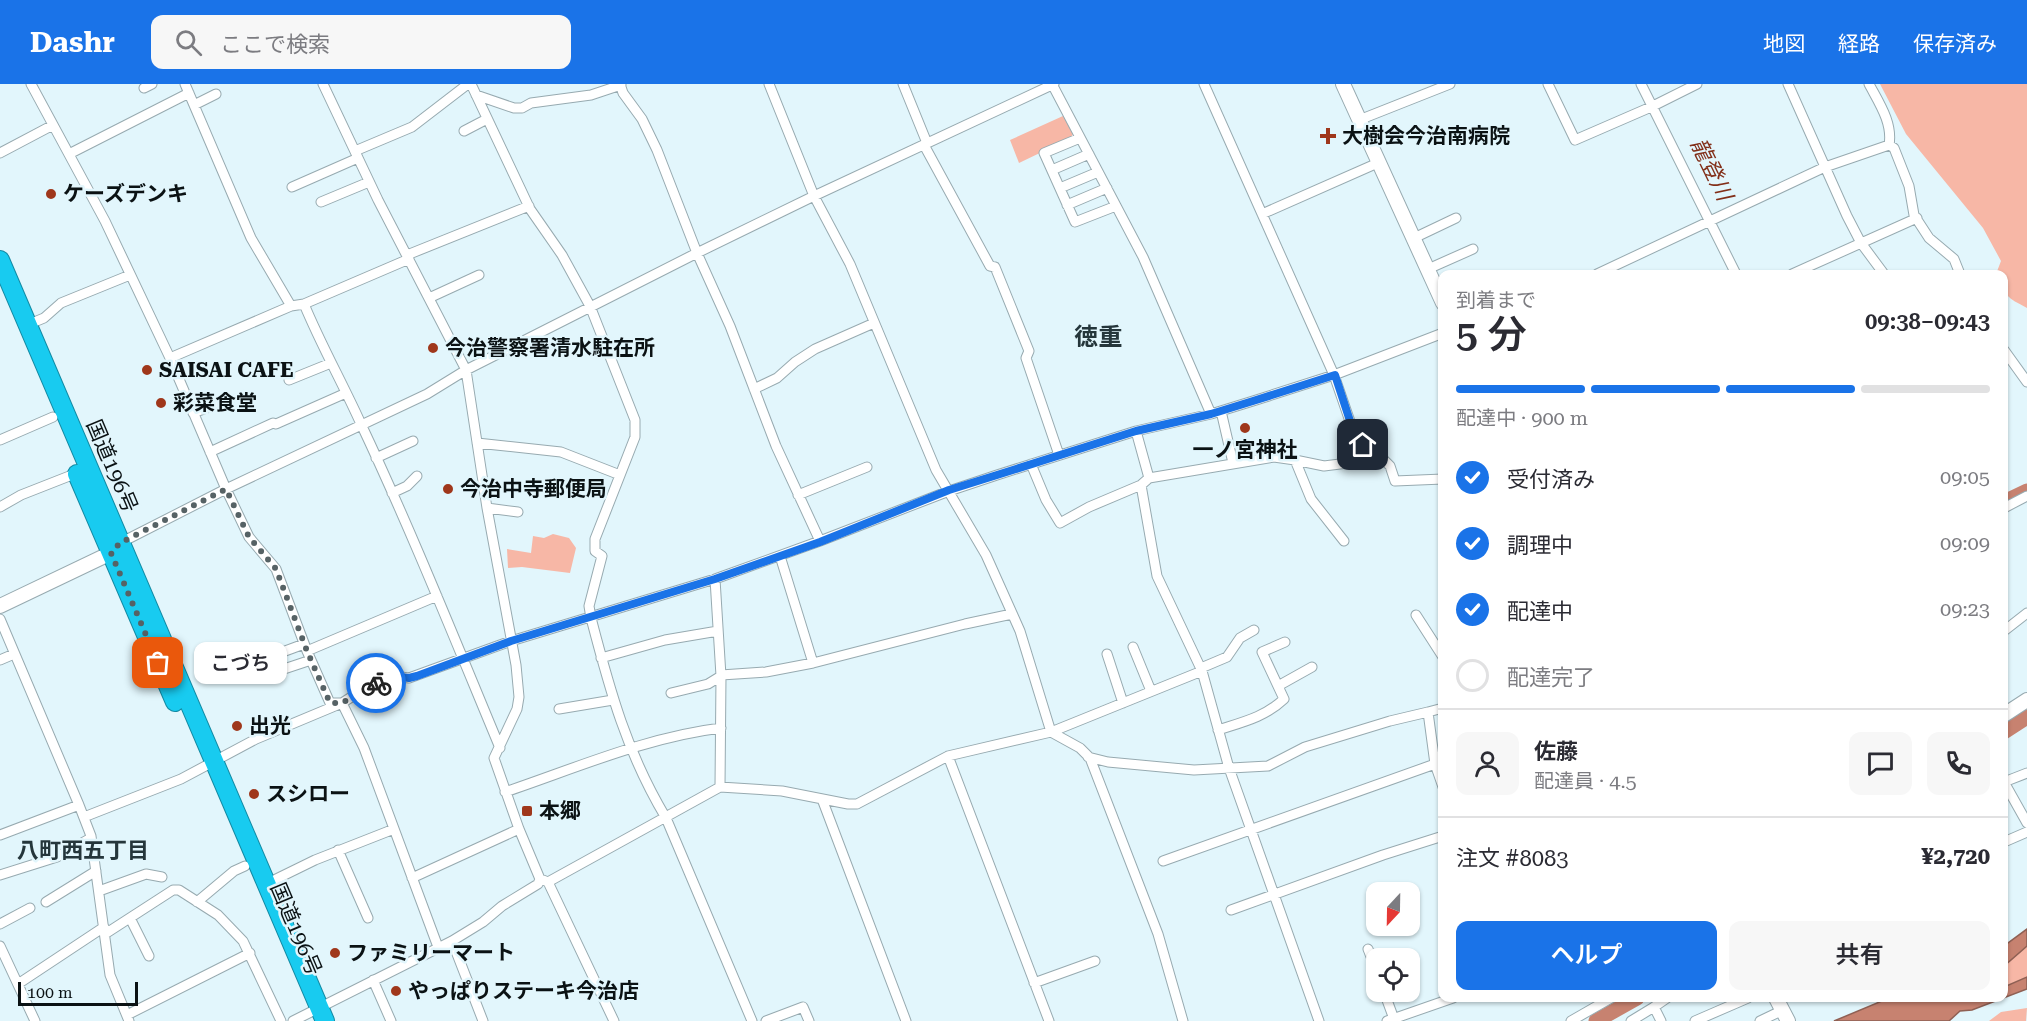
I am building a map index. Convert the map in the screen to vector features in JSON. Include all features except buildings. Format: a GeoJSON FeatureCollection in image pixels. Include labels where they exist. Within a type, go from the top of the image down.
{"type":"FeatureCollection","features":[{"type":"Feature","properties":{"kind":"highway","name":"国道196号"},"geometry":{"type":"LineString","coordinates":[[0,260],[115,548],[209,765],[266,884],[311,1017]]}},
{"type":"Feature","properties":{"kind":"highway","name":"国道196号"},"geometry":{"type":"LineString","coordinates":[[0,292],[76,473],[115,548]]}},
{"type":"Feature","properties":{"kind":"highway","name":"国道196号"},"geometry":{"type":"LineString","coordinates":[[209,765],[245,866],[311,1017]]}},
{"type":"Feature","properties":{"kind":"main road"},"geometry":{"type":"LineString","coordinates":[[1342,84],[1438,291]]}},
{"type":"Feature","properties":{"kind":"main road"},"geometry":{"type":"LineString","coordinates":[[0,606],[115,548]]}},
{"type":"Feature","properties":{"kind":"main road"},"geometry":{"type":"LineString","coordinates":[[2008,712],[2027,700]]}},
{"type":"Feature","properties":{"kind":"street"},"geometry":{"type":"LineString","coordinates":[[32,84],[105,221],[170,358],[249,537],[276,569],[307,651],[330,703],[342,703]]}},
{"type":"Feature","properties":{"kind":"street"},"geometry":{"type":"LineString","coordinates":[[184,84],[251,238],[291,306]]}},
{"type":"Feature","properties":{"kind":"street"},"geometry":{"type":"LineString","coordinates":[[323,84],[369,182],[466,370],[487,508],[516,665],[519,697],[517,709],[494,758],[519,829],[614,1021]]}},
{"type":"Feature","properties":{"kind":"street"},"geometry":{"type":"LineString","coordinates":[[292,188],[412,126],[470,84],[529,206],[562,255],[590,306],[635,420],[635,437],[595,538],[595,551],[602,556],[590,606],[591,618],[612,700],[631,749],[649,790],[666,818],[752,1021]]}},
{"type":"Feature","properties":{"kind":"street"},"geometry":{"type":"LineString","coordinates":[[769,84],[814,196],[849,264],[936,470],[986,555],[1020,631],[1051,732],[1080,748],[1088,757],[1158,934],[1183,1021]]}},
{"type":"Feature","properties":{"kind":"street"},"geometry":{"type":"LineString","coordinates":[[903,84],[925,144],[990,266],[995,267],[1029,351],[1026,358],[1059,455]]}},
{"type":"Feature","properties":{"kind":"street"},"geometry":{"type":"LineString","coordinates":[[115,548],[226,489],[427,394],[466,370],[697,252],[1053,84],[1143,257],[1216,412],[1233,463]]}},
{"type":"Feature","properties":{"kind":"street"},"geometry":{"type":"LineString","coordinates":[[1204,84],[1335,375],[1354,433],[1363,445],[1390,466],[1395,482],[1438,479]]}},
{"type":"Feature","properties":{"kind":"street"},"geometry":{"type":"LineString","coordinates":[[1359,120],[1450,84]]}},
{"type":"Feature","properties":{"kind":"street"},"geometry":{"type":"LineString","coordinates":[[1548,84],[1575,140],[1697,84]]}},
{"type":"Feature","properties":{"kind":"street"},"geometry":{"type":"LineString","coordinates":[[1641,84],[1734,270]]}},
{"type":"Feature","properties":{"kind":"street"},"geometry":{"type":"LineString","coordinates":[[1788,84],[1861,243],[1881,270]]}},
{"type":"Feature","properties":{"kind":"street"},"geometry":{"type":"LineString","coordinates":[[1869,84],[1887,118],[1891,135],[1889,145]]}},
{"type":"Feature","properties":{"kind":"street"},"geometry":{"type":"LineString","coordinates":[[476,95],[514,108],[522,108],[531,103],[591,95],[620,85],[623,93],[642,119],[657,150],[697,252],[730,326],[776,446],[820,542]]}},
{"type":"Feature","properties":{"kind":"street"},"geometry":{"type":"LineString","coordinates":[[69,154],[189,93]]}},
{"type":"Feature","properties":{"kind":"street"},"geometry":{"type":"LineString","coordinates":[[194,105],[216,94]]}},
{"type":"Feature","properties":{"kind":"street"},"geometry":{"type":"LineString","coordinates":[[464,131],[487,119]]}},
{"type":"Feature","properties":{"kind":"street"},"geometry":{"type":"LineString","coordinates":[[0,153],[53,125]]}},
{"type":"Feature","properties":{"kind":"street"},"geometry":{"type":"LineString","coordinates":[[1080,138],[1044,153],[1075,222],[1116,206]]}},
{"type":"Feature","properties":{"kind":"street"},"geometry":{"type":"LineString","coordinates":[[1606,270],[1825,167],[1889,145]]}},
{"type":"Feature","properties":{"kind":"street"},"geometry":{"type":"LineString","coordinates":[[1889,145],[1894,148],[1909,186],[1914,215],[1929,238],[1954,260],[1958,270]]}},
{"type":"Feature","properties":{"kind":"street"},"geometry":{"type":"LineString","coordinates":[[1052,170],[1089,154]]}},
{"type":"Feature","properties":{"kind":"street"},"geometry":{"type":"LineString","coordinates":[[1262,214],[1380,162]]}},
{"type":"Feature","properties":{"kind":"street"},"geometry":{"type":"LineString","coordinates":[[1060,188],[1098,172]]}},
{"type":"Feature","properties":{"kind":"street"},"geometry":{"type":"LineString","coordinates":[[321,202],[369,182]]}},
{"type":"Feature","properties":{"kind":"street"},"geometry":{"type":"LineString","coordinates":[[1067,205],[1107,188]]}},
{"type":"Feature","properties":{"kind":"street"},"geometry":{"type":"LineString","coordinates":[[170,358],[291,306],[304,304],[529,206]]}},
{"type":"Feature","properties":{"kind":"street"},"geometry":{"type":"LineString","coordinates":[[1801,270],[1917,218]]}},
{"type":"Feature","properties":{"kind":"street"},"geometry":{"type":"LineString","coordinates":[[1414,238],[1456,219]]}},
{"type":"Feature","properties":{"kind":"street"},"geometry":{"type":"LineString","coordinates":[[1428,268],[1473,249]]}},
{"type":"Feature","properties":{"kind":"street"},"geometry":{"type":"LineString","coordinates":[[27,325],[44,318],[61,303],[130,275]]}},
{"type":"Feature","properties":{"kind":"street"},"geometry":{"type":"LineString","coordinates":[[429,298],[479,275]]}},
{"type":"Feature","properties":{"kind":"street"},"geometry":{"type":"LineString","coordinates":[[304,304],[392,493],[500,748]]}},
{"type":"Feature","properties":{"kind":"street"},"geometry":{"type":"LineString","coordinates":[[754,389],[777,378],[815,349],[874,323]]}},
{"type":"Feature","properties":{"kind":"street"},"geometry":{"type":"LineString","coordinates":[[84,817],[181,779],[256,739],[342,703],[372,684],[393,676],[409,678],[511,641],[715,579],[820,542],[949,490],[1136,431],[1216,412],[1335,375],[1438,335]]}},
{"type":"Feature","properties":{"kind":"street"},"geometry":{"type":"LineString","coordinates":[[2008,356],[2027,382]]}},
{"type":"Feature","properties":{"kind":"street"},"geometry":{"type":"LineString","coordinates":[[289,380],[331,363]]}},
{"type":"Feature","properties":{"kind":"street"},"geometry":{"type":"LineString","coordinates":[[210,452],[346,393]]}},
{"type":"Feature","properties":{"kind":"street"},"geometry":{"type":"LineString","coordinates":[[193,413],[230,399]]}},
{"type":"Feature","properties":{"kind":"street"},"geometry":{"type":"LineString","coordinates":[[0,440],[53,417]]}},
{"type":"Feature","properties":{"kind":"street"},"geometry":{"type":"LineString","coordinates":[[1136,431],[1157,576],[1201,669],[1229,768],[1319,1021]]}},
{"type":"Feature","properties":{"kind":"street"},"geometry":{"type":"LineString","coordinates":[[376,458],[413,441]]}},
{"type":"Feature","properties":{"kind":"street"},"geometry":{"type":"LineString","coordinates":[[477,443],[561,452],[620,475]]}},
{"type":"Feature","properties":{"kind":"street"},"geometry":{"type":"LineString","coordinates":[[1031,464],[1046,500],[1060,523],[1145,482],[1233,463],[1274,457],[1324,466],[1382,459]]}},
{"type":"Feature","properties":{"kind":"street"},"geometry":{"type":"LineString","coordinates":[[1295,460],[1311,499],[1344,541]]}},
{"type":"Feature","properties":{"kind":"street"},"geometry":{"type":"LineString","coordinates":[[798,495],[867,467]]}},
{"type":"Feature","properties":{"kind":"street"},"geometry":{"type":"LineString","coordinates":[[0,506],[76,473]]}},
{"type":"Feature","properties":{"kind":"street"},"geometry":{"type":"LineString","coordinates":[[392,493],[407,486],[417,476]]}},
{"type":"Feature","properties":{"kind":"street"},"geometry":{"type":"LineString","coordinates":[[2008,506],[2027,496]]}},
{"type":"Feature","properties":{"kind":"street"},"geometry":{"type":"LineString","coordinates":[[487,508],[518,512]]}},
{"type":"Feature","properties":{"kind":"street"},"geometry":{"type":"LineString","coordinates":[[780,556],[813,663]]}},
{"type":"Feature","properties":{"kind":"street"},"geometry":{"type":"LineString","coordinates":[[715,579],[721,676],[720,787]]}},
{"type":"Feature","properties":{"kind":"street"},"geometry":{"type":"LineString","coordinates":[[272,673],[307,651],[437,596]]}},
{"type":"Feature","properties":{"kind":"street"},"geometry":{"type":"LineString","coordinates":[[2008,628],[2027,613]]}},
{"type":"Feature","properties":{"kind":"street"},"geometry":{"type":"LineString","coordinates":[[671,693],[708,684],[721,676],[766,672],[813,663],[1012,614]]}},
{"type":"Feature","properties":{"kind":"street"},"geometry":{"type":"LineString","coordinates":[[1416,615],[1438,649]]}},
{"type":"Feature","properties":{"kind":"street"},"geometry":{"type":"LineString","coordinates":[[0,619],[80,805],[91,838],[110,975],[128,1018],[250,953]]}},
{"type":"Feature","properties":{"kind":"street"},"geometry":{"type":"LineString","coordinates":[[311,1017],[373,980],[452,941],[544,880],[666,818],[720,787],[782,791],[857,804],[948,756],[1051,732],[1151,691],[1227,657],[1240,638],[1254,630]]}},
{"type":"Feature","properties":{"kind":"street"},"geometry":{"type":"LineString","coordinates":[[601,658],[665,640],[718,632]]}},
{"type":"Feature","properties":{"kind":"street"},"geometry":{"type":"LineString","coordinates":[[1218,730],[1258,718],[1272,710],[1284,699],[1262,652],[1285,642]]}},
{"type":"Feature","properties":{"kind":"street"},"geometry":{"type":"LineString","coordinates":[[1132,647],[1151,691]]}},
{"type":"Feature","properties":{"kind":"street"},"geometry":{"type":"LineString","coordinates":[[250,663],[307,651]]}},
{"type":"Feature","properties":{"kind":"street"},"geometry":{"type":"LineString","coordinates":[[0,660],[14,654]]}},
{"type":"Feature","properties":{"kind":"street"},"geometry":{"type":"LineString","coordinates":[[1107,654],[1123,703]]}},
{"type":"Feature","properties":{"kind":"street"},"geometry":{"type":"LineString","coordinates":[[1278,686],[1312,667]]}},
{"type":"Feature","properties":{"kind":"street"},"geometry":{"type":"LineString","coordinates":[[559,709],[612,700]]}},
{"type":"Feature","properties":{"kind":"street"},"geometry":{"type":"LineString","coordinates":[[342,703],[364,748],[438,947]]}},
{"type":"Feature","properties":{"kind":"street"},"geometry":{"type":"LineString","coordinates":[[1088,757],[1108,762],[1194,770],[1268,766],[1305,747],[1390,721],[1438,709]]}},
{"type":"Feature","properties":{"kind":"street"},"geometry":{"type":"LineString","coordinates":[[1428,712],[1438,773]]}},
{"type":"Feature","properties":{"kind":"street"},"geometry":{"type":"LineString","coordinates":[[505,792],[631,749],[694,731],[721,728]]}},
{"type":"Feature","properties":{"kind":"street"},"geometry":{"type":"LineString","coordinates":[[948,756],[1048,1021]]}},
{"type":"Feature","properties":{"kind":"street"},"geometry":{"type":"LineString","coordinates":[[1163,861],[1435,764]]}},
{"type":"Feature","properties":{"kind":"street"},"geometry":{"type":"LineString","coordinates":[[2008,780],[2027,773]]}},
{"type":"Feature","properties":{"kind":"street"},"geometry":{"type":"LineString","coordinates":[[2008,789],[2027,823]]}},
{"type":"Feature","properties":{"kind":"street"},"geometry":{"type":"LineString","coordinates":[[822,799],[906,1021]]}},
{"type":"Feature","properties":{"kind":"street"},"geometry":{"type":"LineString","coordinates":[[0,835],[80,805]]}},
{"type":"Feature","properties":{"kind":"street"},"geometry":{"type":"LineString","coordinates":[[266,884],[338,850],[394,829]]}},
{"type":"Feature","properties":{"kind":"street"},"geometry":{"type":"LineString","coordinates":[[412,878],[519,829]]}},
{"type":"Feature","properties":{"kind":"street"},"geometry":{"type":"LineString","coordinates":[[2008,840],[2027,832]]}},
{"type":"Feature","properties":{"kind":"street"},"geometry":{"type":"LineString","coordinates":[[0,875],[57,857],[91,838]]}},
{"type":"Feature","properties":{"kind":"street"},"geometry":{"type":"LineString","coordinates":[[1231,910],[1438,838]]}},
{"type":"Feature","properties":{"kind":"street"},"geometry":{"type":"LineString","coordinates":[[338,850],[368,918]]}},
{"type":"Feature","properties":{"kind":"street"},"geometry":{"type":"LineString","coordinates":[[197,902],[234,871],[245,866]]}},
{"type":"Feature","properties":{"kind":"street"},"geometry":{"type":"LineString","coordinates":[[46,902],[96,871]]}},
{"type":"Feature","properties":{"kind":"street"},"geometry":{"type":"LineString","coordinates":[[99,891],[146,874],[162,877]]}},
{"type":"Feature","properties":{"kind":"street"},"geometry":{"type":"LineString","coordinates":[[18,984],[173,890],[179,890],[218,915],[243,941],[282,1021]]}},
{"type":"Feature","properties":{"kind":"street"},"geometry":{"type":"LineString","coordinates":[[0,924],[30,908]]}},
{"type":"Feature","properties":{"kind":"street"},"geometry":{"type":"LineString","coordinates":[[130,918],[149,956]]}},
{"type":"Feature","properties":{"kind":"street"},"geometry":{"type":"LineString","coordinates":[[452,941],[483,1021]]}},
{"type":"Feature","properties":{"kind":"street"},"geometry":{"type":"LineString","coordinates":[[0,946],[35,1021]]}},
{"type":"Feature","properties":{"kind":"street"},"geometry":{"type":"LineString","coordinates":[[1034,983],[1095,961]]}},
{"type":"Feature","properties":{"kind":"street"},"geometry":{"type":"LineString","coordinates":[[373,980],[391,1021]]}},
{"type":"Feature","properties":{"kind":"street"},"geometry":{"type":"LineString","coordinates":[[1386,1002],[1390,1020],[1442,1002]]}},
{"type":"Feature","properties":{"kind":"street"},"geometry":{"type":"LineString","coordinates":[[1571,1021],[1604,1002]]}},
{"type":"Feature","properties":{"kind":"street"},"geometry":{"type":"LineString","coordinates":[[1631,1021],[1660,1002]]}},
{"type":"Feature","properties":{"kind":"street"},"geometry":{"type":"LineString","coordinates":[[1695,1021],[1739,1002]]}},
{"type":"Feature","properties":{"kind":"street"},"geometry":{"type":"LineString","coordinates":[[766,1021],[803,1006],[809,1021]]}},
{"type":"Feature","properties":{"kind":"street"},"geometry":{"type":"LineString","coordinates":[[1654,1006],[1661,1021]]}},
{"type":"Feature","properties":{"kind":"street"},"geometry":{"type":"LineString","coordinates":[[1760,1021],[1782,1010]]}},
{"type":"Feature","properties":{"kind":"shaded area"},"geometry":{"type":"Polygon","coordinates":[[[1880,84],[2027,84],[2027,308],[2008,296],[2008,270],[1998,270],[2001,261],[1983,228],[1906,134],[1880,84]]]}},
{"type":"Feature","properties":{"kind":"shaded area"},"geometry":{"type":"Polygon","coordinates":[[[1063,116],[1073,134],[1071,138],[1019,163],[1010,140],[1063,116]]]}},
{"type":"Feature","properties":{"kind":"shaded area"},"geometry":{"type":"Polygon","coordinates":[[[553,534],[569,538],[576,548],[570,573],[522,567],[508,568],[507,549],[531,553],[533,536],[544,538],[553,534]]]}},
{"type":"Feature","properties":{"kind":"shaded area"},"geometry":{"type":"Polygon","coordinates":[[[2027,929],[2027,946],[2008,963],[2008,943],[2027,929]]]}},
{"type":"Feature","properties":{"kind":"shaded area"},"geometry":{"type":"Polygon","coordinates":[[[2027,946],[2027,977],[2008,985],[2008,963],[2027,946]]]}},
{"type":"Feature","properties":{"kind":"shaded area"},"geometry":{"type":"Polygon","coordinates":[[[2027,977],[2027,989],[2008,996],[2008,985],[2027,977]]]}},
{"type":"Feature","properties":{"kind":"shaded area"},"geometry":{"type":"Polygon","coordinates":[[[1879,1002],[1993,1002],[1972,1010],[1960,1011],[1949,1021],[1834,1021],[1879,1002]]]}},
{"type":"Feature","properties":{"kind":"shaded area"},"geometry":{"type":"Polygon","coordinates":[[[2027,1008],[2026,1021],[1989,1021],[2001,1012],[2027,1008]]]}},
{"type":"Feature","properties":{"kind":"waterway","name":"龍登川"},"geometry":{"type":"LineString","coordinates":[[2008,500],[2027,491]]}},
{"type":"Feature","properties":{"kind":"waterway"},"geometry":{"type":"LineString","coordinates":[[2008,729],[2027,717]]}},
{"type":"Feature","properties":{"kind":"waterway"},"geometry":{"type":"LineString","coordinates":[[1596,1021],[1630,1002]]}},
{"type":"Feature","properties":{"kind":"way so far"},"geometry":{"type":"LineString","coordinates":[[158,663],[111,553],[120,543],[226,489],[249,537],[276,569],[307,651],[330,703],[342,703],[376,683]]}},
{"type":"Feature","properties":{"kind":"place","name":"大樹会今治南病院"},"geometry":{"type":"Point","coordinates":[1328,136]}},
{"type":"Feature","properties":{"kind":"place","name":"ケーズデンキ"},"geometry":{"type":"Point","coordinates":[51,194]}},
{"type":"Feature","properties":{"kind":"place","name":"今治警察署清水駐在所"},"geometry":{"type":"Point","coordinates":[433,348]}},
{"type":"Feature","properties":{"kind":"place","name":"SAISAI CAFE"},"geometry":{"type":"Point","coordinates":[147,370]}},
{"type":"Feature","properties":{"kind":"place","name":"彩菜食堂"},"geometry":{"type":"Point","coordinates":[161,403]}},
{"type":"Feature","properties":{"kind":"place","name":"一ノ宮神社"},"geometry":{"type":"Point","coordinates":[1245,428]}},
{"type":"Feature","properties":{"kind":"place","name":"今治中寺郵便局"},"geometry":{"type":"Point","coordinates":[448,489]}},
{"type":"Feature","properties":{"kind":"place","name":"こづち"},"geometry":{"type":"Point","coordinates":[158,663]}},
{"type":"Feature","properties":{"kind":"place","name":"出光"},"geometry":{"type":"Point","coordinates":[237,726]}},
{"type":"Feature","properties":{"kind":"place","name":"スシロー"},"geometry":{"type":"Point","coordinates":[254,794]}},
{"type":"Feature","properties":{"kind":"place","name":"本郷"},"geometry":{"type":"Point","coordinates":[527,811]}},
{"type":"Feature","properties":{"kind":"place","name":"ファミリーマート"},"geometry":{"type":"Point","coordinates":[335,953]}},
{"type":"Feature","properties":{"kind":"place","name":"やっぱりステーキ今治店"},"geometry":{"type":"Point","coordinates":[396,991]}},
{"type":"Feature","properties":{"kind":"district","name":"徳重"},"geometry":{"type":"Point","coordinates":[1098,337]}},
{"type":"Feature","properties":{"kind":"district","name":"八町西五丁目"},"geometry":{"type":"Point","coordinates":[83,850]}},
{"type":"Feature","properties":{"kind":"route"},"geometry":{"type":"LineString","coordinates":[[376,683],[393,676],[409,678],[417,676],[511,641],[715,579],[820,542],[949,490],[1136,431],[1211,414],[1335,375],[1354,433],[1363,445]]}}]}
